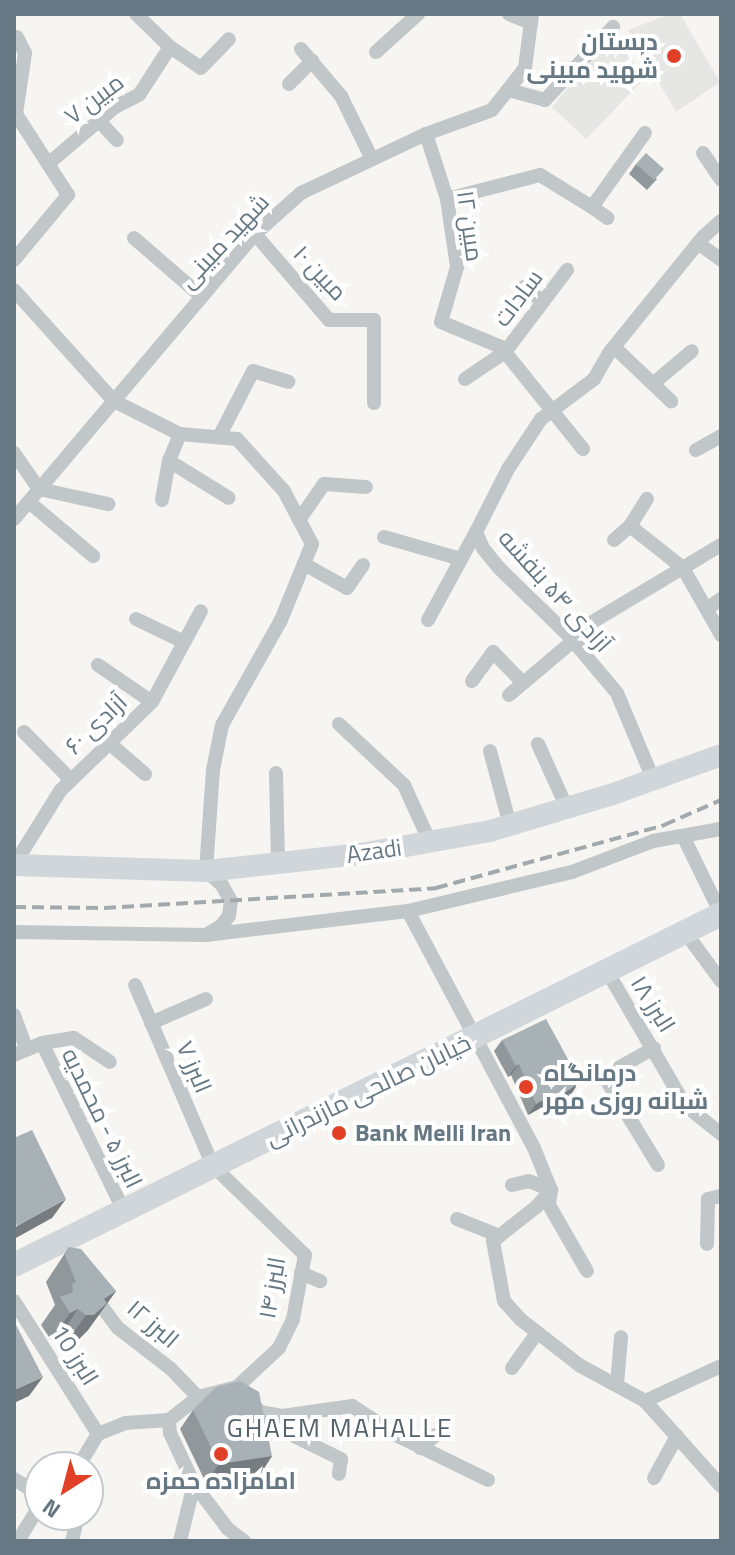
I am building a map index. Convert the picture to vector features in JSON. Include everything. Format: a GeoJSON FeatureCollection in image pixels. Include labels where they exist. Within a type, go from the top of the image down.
{"type":"FeatureCollection","features":[{"type":"Feature","properties":{"kind":"main road","name":"Azadi"},"geometry":{"type":"LineString","coordinates":[[14,865],[206,871],[361,854],[510,825],[721,755]]}},
{"type":"Feature","properties":{"kind":"main road","name":"خیابان صالحی مازندرانی"},"geometry":{"type":"LineString","coordinates":[[14,1265],[55,1253],[124,1211],[721,914]]}},
{"type":"Feature","properties":{"kind":"street"},"geometry":{"type":"LineString","coordinates":[[136,14],[170,47],[201,68],[229,39]]}},
{"type":"Feature","properties":{"kind":"street"},"geometry":{"type":"LineString","coordinates":[[376,52],[418,14]]}},
{"type":"Feature","properties":{"kind":"street"},"geometry":{"type":"LineString","coordinates":[[509,14],[532,18]]}},
{"type":"Feature","properties":{"kind":"street","name":"شهید مبینی"},"geometry":{"type":"LineString","coordinates":[[14,519],[255,234],[301,193],[426,134],[492,110],[525,68],[532,18]]}},
{"type":"Feature","properties":{"kind":"street"},"geometry":{"type":"LineString","coordinates":[[508,90],[545,100],[613,27]]}},
{"type":"Feature","properties":{"kind":"street"},"geometry":{"type":"LineString","coordinates":[[14,260],[68,195],[16,114],[25,53],[17,37]]}},
{"type":"Feature","properties":{"kind":"street","name":"مبین ۷"},"geometry":{"type":"LineString","coordinates":[[48,164],[115,107],[139,95],[170,47]]}},
{"type":"Feature","properties":{"kind":"street"},"geometry":{"type":"LineString","coordinates":[[301,49],[341,96],[372,159]]}},
{"type":"Feature","properties":{"kind":"street"},"geometry":{"type":"LineString","coordinates":[[289,84],[312,61]]}},
{"type":"Feature","properties":{"kind":"street"},"geometry":{"type":"LineString","coordinates":[[99,121],[117,140]]}},
{"type":"Feature","properties":{"kind":"street"},"geometry":{"type":"LineString","coordinates":[[592,207],[645,133]]}},
{"type":"Feature","properties":{"kind":"street","name":"مبین ۱۲"},"geometry":{"type":"LineString","coordinates":[[426,134],[447,199],[457,267],[441,322],[501,347],[583,449]]}},
{"type":"Feature","properties":{"kind":"street"},"geometry":{"type":"LineString","coordinates":[[703,153],[721,180]]}},
{"type":"Feature","properties":{"kind":"street"},"geometry":{"type":"LineString","coordinates":[[447,199],[540,175],[608,218]]}},
{"type":"Feature","properties":{"kind":"street","name":"آزادی ۵۴ بنفشه"},"geometry":{"type":"LineString","coordinates":[[653,779],[617,693],[571,638],[499,568],[483,548],[476,532],[508,469],[541,419],[594,379],[614,347],[698,243],[721,221]]}},
{"type":"Feature","properties":{"kind":"street","name":"مبین ۱۰"},"geometry":{"type":"LineString","coordinates":[[255,234],[329,320],[374,320],[374,403]]}},
{"type":"Feature","properties":{"kind":"street"},"geometry":{"type":"LineString","coordinates":[[134,238],[201,296]]}},
{"type":"Feature","properties":{"kind":"street"},"geometry":{"type":"LineString","coordinates":[[698,243],[721,260]]}},
{"type":"Feature","properties":{"kind":"street","name":"سادات"},"geometry":{"type":"LineString","coordinates":[[465,379],[505,352],[567,270]]}},
{"type":"Feature","properties":{"kind":"street"},"geometry":{"type":"LineString","coordinates":[[524,287],[543,302]]}},
{"type":"Feature","properties":{"kind":"street"},"geometry":{"type":"LineString","coordinates":[[14,290],[114,401],[180,434],[237,439],[284,491],[312,544],[281,620],[222,725],[213,770],[206,871],[222,885],[231,901],[229,916],[221,926],[206,935]]}},
{"type":"Feature","properties":{"kind":"street"},"geometry":{"type":"LineString","coordinates":[[614,347],[655,382],[671,401]]}},
{"type":"Feature","properties":{"kind":"street"},"geometry":{"type":"LineString","coordinates":[[655,382],[692,351]]}},
{"type":"Feature","properties":{"kind":"street"},"geometry":{"type":"LineString","coordinates":[[219,437],[253,371],[288,382]]}},
{"type":"Feature","properties":{"kind":"street"},"geometry":{"type":"LineString","coordinates":[[162,500],[169,461],[180,434]]}},
{"type":"Feature","properties":{"kind":"street"},"geometry":{"type":"LineString","coordinates":[[696,450],[721,436]]}},
{"type":"Feature","properties":{"kind":"street"},"geometry":{"type":"LineString","coordinates":[[14,453],[39,489],[108,504]]}},
{"type":"Feature","properties":{"kind":"street"},"geometry":{"type":"LineString","coordinates":[[169,461],[229,498]]}},
{"type":"Feature","properties":{"kind":"street"},"geometry":{"type":"LineString","coordinates":[[299,520],[324,484],[366,487]]}},
{"type":"Feature","properties":{"kind":"street"},"geometry":{"type":"LineString","coordinates":[[614,540],[630,526],[647,499]]}},
{"type":"Feature","properties":{"kind":"street"},"geometry":{"type":"LineString","coordinates":[[29,502],[93,556]]}},
{"type":"Feature","properties":{"kind":"street"},"geometry":{"type":"LineString","coordinates":[[630,526],[683,568],[721,635]]}},
{"type":"Feature","properties":{"kind":"street"},"geometry":{"type":"LineString","coordinates":[[428,620],[476,532]]}},
{"type":"Feature","properties":{"kind":"street"},"geometry":{"type":"LineString","coordinates":[[384,537],[461,559]]}},
{"type":"Feature","properties":{"kind":"street"},"geometry":{"type":"LineString","coordinates":[[509,695],[571,638],[721,545]]}},
{"type":"Feature","properties":{"kind":"street"},"geometry":{"type":"LineString","coordinates":[[304,564],[347,588],[363,565]]}},
{"type":"Feature","properties":{"kind":"street"},"geometry":{"type":"LineString","coordinates":[[707,609],[721,599]]}},
{"type":"Feature","properties":{"kind":"street","name":"آزادی ۶۰"},"geometry":{"type":"LineString","coordinates":[[14,865],[27,838],[71,780],[152,702],[201,611]]}},
{"type":"Feature","properties":{"kind":"street"},"geometry":{"type":"LineString","coordinates":[[136,619],[184,642]]}},
{"type":"Feature","properties":{"kind":"street"},"geometry":{"type":"LineString","coordinates":[[472,681],[493,652],[523,683]]}},
{"type":"Feature","properties":{"kind":"street"},"geometry":{"type":"LineString","coordinates":[[98,665],[152,702]]}},
{"type":"Feature","properties":{"kind":"street"},"geometry":{"type":"LineString","coordinates":[[339,724],[404,785],[430,842]]}},
{"type":"Feature","properties":{"kind":"street"},"geometry":{"type":"LineString","coordinates":[[24,732],[71,780]]}},
{"type":"Feature","properties":{"kind":"street"},"geometry":{"type":"LineString","coordinates":[[108,742],[145,774]]}},
{"type":"Feature","properties":{"kind":"street"},"geometry":{"type":"LineString","coordinates":[[538,744],[566,806]]}},
{"type":"Feature","properties":{"kind":"street"},"geometry":{"type":"LineString","coordinates":[[490,751],[510,825]]}},
{"type":"Feature","properties":{"kind":"street"},"geometry":{"type":"LineString","coordinates":[[276,773],[278,861]]}},
{"type":"Feature","properties":{"kind":"street"},"geometry":{"type":"LineString","coordinates":[[14,932],[206,935],[408,911],[572,872],[653,841],[684,838],[721,829]]}},
{"type":"Feature","properties":{"kind":"street"},"geometry":{"type":"LineString","coordinates":[[684,838],[721,914]]}},
{"type":"Feature","properties":{"kind":"street"},"geometry":{"type":"LineString","coordinates":[[408,911],[534,1148],[551,1190],[549,1205],[587,1271]]}},
{"type":"Feature","properties":{"kind":"street"},"geometry":{"type":"LineString","coordinates":[[685,932],[721,981]]}},
{"type":"Feature","properties":{"kind":"street","name":"البرز ۱۸"},"geometry":{"type":"LineString","coordinates":[[607,971],[685,1105],[721,1134]]}},
{"type":"Feature","properties":{"kind":"street","name":"البرز ۷"},"geometry":{"type":"LineString","coordinates":[[135,985],[213,1166]]}},
{"type":"Feature","properties":{"kind":"street"},"geometry":{"type":"LineString","coordinates":[[151,1023],[206,999]]}},
{"type":"Feature","properties":{"kind":"street"},"geometry":{"type":"LineString","coordinates":[[14,1015],[20,1053],[42,1043],[74,1038],[110,1062]]}},
{"type":"Feature","properties":{"kind":"street","name":"البرز ۵ - محمدیه"},"geometry":{"type":"LineString","coordinates":[[42,1043],[124,1211]]}},
{"type":"Feature","properties":{"kind":"street"},"geometry":{"type":"LineString","coordinates":[[654,1048],[604,1076],[658,1165]]}},
{"type":"Feature","properties":{"kind":"street","name":"البرز ۱۴"},"geometry":{"type":"LineString","coordinates":[[198,1397],[237,1387],[279,1348],[293,1319],[301,1273],[309,1252],[213,1166]]}},
{"type":"Feature","properties":{"kind":"street"},"geometry":{"type":"LineString","coordinates":[[512,1185],[529,1181],[551,1190]]}},
{"type":"Feature","properties":{"kind":"street"},"geometry":{"type":"LineString","coordinates":[[551,1190],[536,1207],[493,1241],[504,1301],[537,1333],[579,1365],[645,1401],[721,1486]]}},
{"type":"Feature","properties":{"kind":"street"},"geometry":{"type":"LineString","coordinates":[[707,1244],[708,1199],[721,1196]]}},
{"type":"Feature","properties":{"kind":"street"},"geometry":{"type":"LineString","coordinates":[[457,1219],[500,1236]]}},
{"type":"Feature","properties":{"kind":"street"},"geometry":{"type":"LineString","coordinates":[[301,1273],[320,1281]]}},
{"type":"Feature","properties":{"kind":"street","name":"البرز ۱۲"},"geometry":{"type":"LineString","coordinates":[[80,1280],[118,1328],[171,1369],[198,1397]]}},
{"type":"Feature","properties":{"kind":"street","name":"البرز 10"},"geometry":{"type":"LineString","coordinates":[[14,1301],[98,1434]]}},
{"type":"Feature","properties":{"kind":"street"},"geometry":{"type":"LineString","coordinates":[[512,1368],[537,1333]]}},
{"type":"Feature","properties":{"kind":"street"},"geometry":{"type":"LineString","coordinates":[[617,1384],[621,1337]]}},
{"type":"Feature","properties":{"kind":"street"},"geometry":{"type":"LineString","coordinates":[[645,1401],[721,1366]]}},
{"type":"Feature","properties":{"kind":"street"},"geometry":{"type":"LineString","coordinates":[[237,1387],[260,1412],[282,1416],[352,1406],[420,1448],[488,1480]]}},
{"type":"Feature","properties":{"kind":"street"},"geometry":{"type":"LineString","coordinates":[[88,1451],[98,1434],[125,1423],[169,1420],[198,1397]]}},
{"type":"Feature","properties":{"kind":"street"},"geometry":{"type":"LineString","coordinates":[[282,1416],[296,1437],[341,1459],[339,1474]]}},
{"type":"Feature","properties":{"kind":"street"},"geometry":{"type":"LineString","coordinates":[[169,1420],[170,1433],[194,1484],[228,1529],[244,1541]]}},
{"type":"Feature","properties":{"kind":"street"},"geometry":{"type":"LineString","coordinates":[[420,1448],[437,1434]]}},
{"type":"Feature","properties":{"kind":"street"},"geometry":{"type":"LineString","coordinates":[[654,1478],[677,1436]]}},
{"type":"Feature","properties":{"kind":"street"},"geometry":{"type":"LineString","coordinates":[[180,1541],[194,1484]]}},
{"type":"Feature","properties":{"kind":"shaded area","name":"دبستان شهید مبینی"},"geometry":{"type":"Polygon","coordinates":[[[670,14],[680,14],[720,82],[676,112],[628,30],[670,14]]]}},
{"type":"Feature","properties":{"kind":"shaded area"},"geometry":{"type":"Polygon","coordinates":[[[610,37],[647,76],[586,139],[552,107],[610,37]]]}},
{"type":"Feature","properties":{"kind":"building"},"geometry":{"type":"Polygon","coordinates":[[[646,153],[664,169],[654,180],[636,164],[646,153]]]}},
{"type":"Feature","properties":{"kind":"building"},"geometry":{"type":"Polygon","coordinates":[[[546,1019],[580,1081],[557,1099],[554,1094],[536,1104],[519,1064],[516,1066],[502,1040],[546,1019]]]}},
{"type":"Feature","properties":{"kind":"building"},"geometry":{"type":"Polygon","coordinates":[[[32,1130],[66,1199],[17,1226],[14,1220],[14,1138],[32,1130]]]}},
{"type":"Feature","properties":{"kind":"building"},"geometry":{"type":"Polygon","coordinates":[[[69,1247],[81,1249],[116,1291],[104,1299],[107,1303],[94,1315],[86,1315],[78,1309],[70,1313],[60,1297],[73,1292],[72,1284],[76,1282],[65,1255],[69,1247]]]}},
{"type":"Feature","properties":{"kind":"building"},"geometry":{"type":"Polygon","coordinates":[[[14,1321],[43,1377],[14,1390],[14,1321]]]}},
{"type":"Feature","properties":{"kind":"building"},"geometry":{"type":"Polygon","coordinates":[[[240,1381],[259,1392],[272,1456],[219,1464],[193,1410],[216,1387],[240,1381]]]}},
{"type":"Feature","properties":{"kind":"railway"},"geometry":{"type":"LineString","coordinates":[[14,907],[104,908],[436,888],[664,825],[721,800]]}},
{"type":"Feature","properties":{"kind":"place","name":"دبستان شهید مبینی"},"geometry":{"type":"Point","coordinates":[674,56]}},
{"type":"Feature","properties":{"kind":"place","name":"درمانگاه شبانه روزی مهر"},"geometry":{"type":"Point","coordinates":[526,1087]}},
{"type":"Feature","properties":{"kind":"place","name":"Bank Melli Iran"},"geometry":{"type":"Point","coordinates":[339,1133]}},
{"type":"Feature","properties":{"kind":"place","name":"امامزاده حمزه"},"geometry":{"type":"Point","coordinates":[221,1454]}},
{"type":"Feature","properties":{"kind":"district","name":"GHAEM MAHALLE"},"geometry":{"type":"Point","coordinates":[340,1428]}}]}
